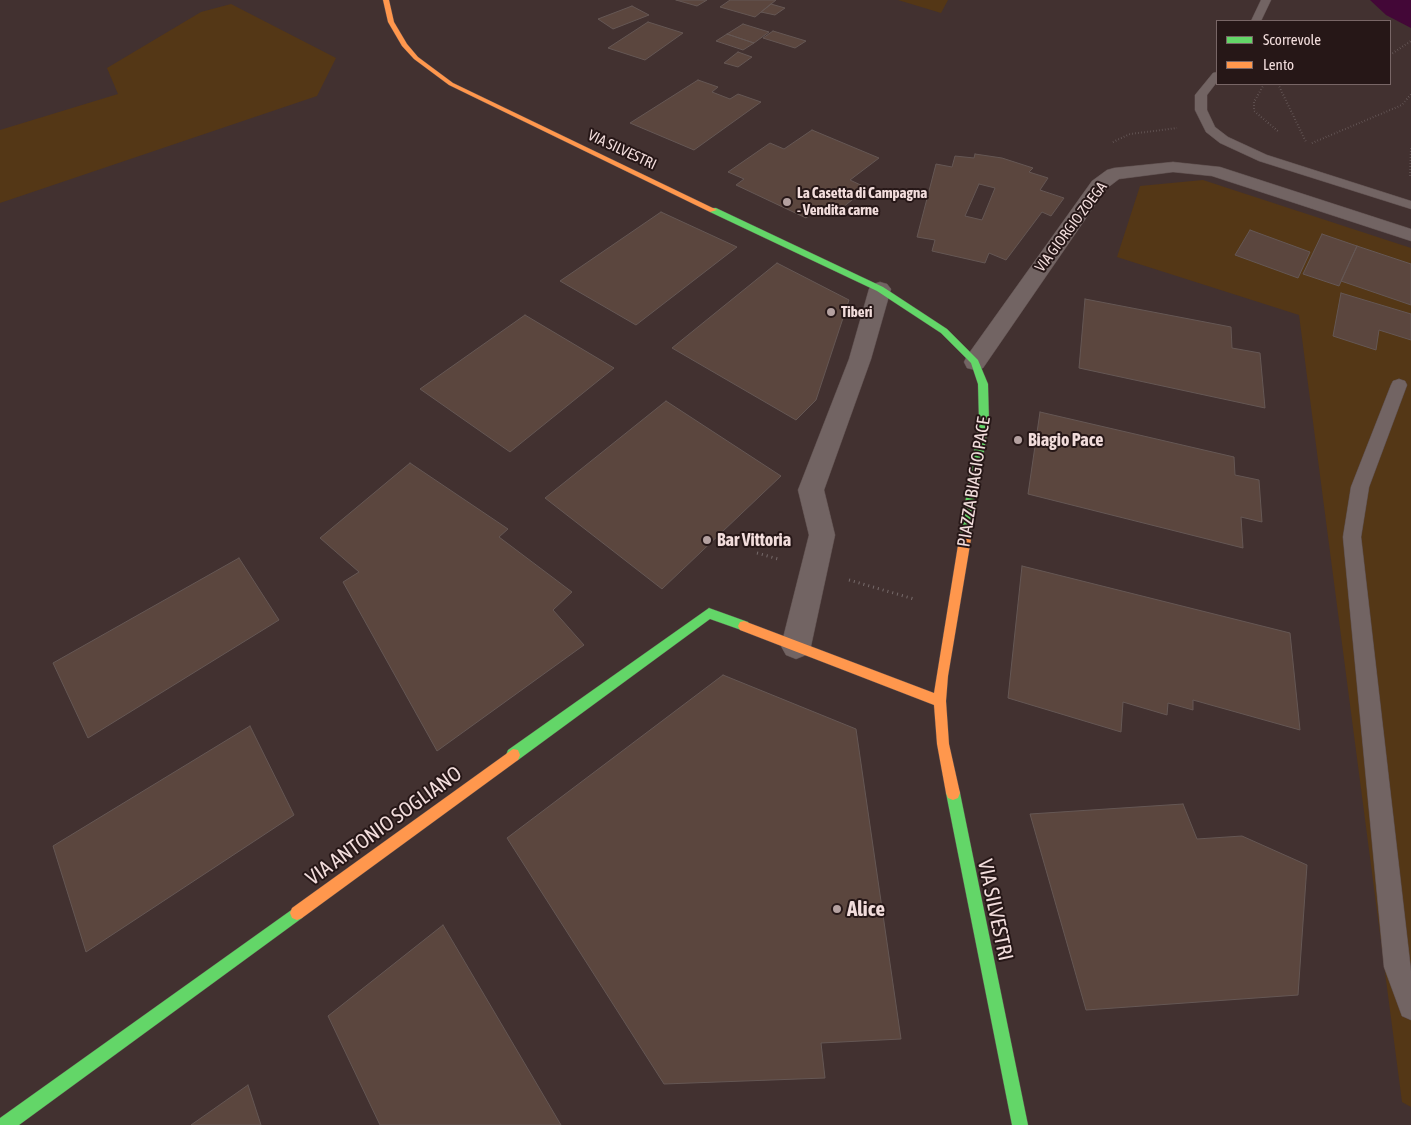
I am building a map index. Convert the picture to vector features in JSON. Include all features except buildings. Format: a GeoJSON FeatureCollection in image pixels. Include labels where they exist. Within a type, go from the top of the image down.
{"type":"FeatureCollection","features":[{"type":"Feature","properties":{"kind":"main road","name":"VIA SILVESTRI"},"geometry":{"type":"LineString","coordinates":[[386,0],[391,22],[404,45],[416,58],[451,84],[562,139],[880,289]]}},
{"type":"Feature","properties":{"kind":"main road","name":"PIAZZA BIAGIO PACE"},"geometry":{"type":"LineString","coordinates":[[880,289],[944,331],[975,362],[983,384],[984,421],[942,676],[940,701]]}},
{"type":"Feature","properties":{"kind":"main road","name":"VIA ANTONIO SOGLIANO"},"geometry":{"type":"LineString","coordinates":[[5,1125],[709,613],[796,646]]}},
{"type":"Feature","properties":{"kind":"main road"},"geometry":{"type":"LineString","coordinates":[[796,646],[940,701]]}},
{"type":"Feature","properties":{"kind":"main road","name":"VIA SILVESTRI"},"geometry":{"type":"LineString","coordinates":[[940,701],[943,744],[949,778],[1020,1125]]}},
{"type":"Feature","properties":{"kind":"street","name":"VIA GIORGIO ZOEGA"},"geometry":{"type":"LineString","coordinates":[[975,362],[1098,185],[1114,174],[1173,167],[1214,171],[1411,235]]}},
{"type":"Feature","properties":{"kind":"street"},"geometry":{"type":"LineString","coordinates":[[796,646],[822,535],[811,490],[860,359],[880,289]]}},
{"type":"Feature","properties":{"kind":"lane"},"geometry":{"type":"LineString","coordinates":[[1256,20],[1266,0]]}},
{"type":"Feature","properties":{"kind":"lane"},"geometry":{"type":"LineString","coordinates":[[1216,76],[1201,96],[1200,110],[1210,129],[1224,140],[1258,157],[1411,205]]}},
{"type":"Feature","properties":{"kind":"lane"},"geometry":{"type":"LineString","coordinates":[[1399,384],[1360,487],[1352,537],[1397,967],[1411,1007]]}},
{"type":"Feature","properties":{"kind":"path"},"geometry":{"type":"LineString","coordinates":[[1391,54],[1411,40]]}},
{"type":"Feature","properties":{"kind":"path"},"geometry":{"type":"LineString","coordinates":[[1263,85],[1254,102],[1254,111],[1282,134]]}},
{"type":"Feature","properties":{"kind":"path"},"geometry":{"type":"LineString","coordinates":[[1278,85],[1307,144]]}},
{"type":"Feature","properties":{"kind":"path"},"geometry":{"type":"LineString","coordinates":[[1298,142],[1307,144],[1328,138],[1402,105],[1411,95]]}},
{"type":"Feature","properties":{"kind":"path"},"geometry":{"type":"LineString","coordinates":[[1110,144],[1130,134],[1168,130]]}},
{"type":"Feature","properties":{"kind":"path"},"geometry":{"type":"LineString","coordinates":[[1411,148],[1408,171],[1411,179]]}},
{"type":"Feature","properties":{"kind":"shaded area"},"geometry":{"type":"Polygon","coordinates":[[[898,0],[948,0],[941,13],[898,0]]]}},
{"type":"Feature","properties":{"kind":"shaded area"},"geometry":{"type":"Polygon","coordinates":[[[1370,0],[1411,0],[1411,28],[1386,15],[1370,0]]]}},
{"type":"Feature","properties":{"kind":"shaded area"},"geometry":{"type":"Polygon","coordinates":[[[231,4],[336,58],[317,96],[0,203],[0,130],[118,94],[107,68],[201,12],[231,4]]]}},
{"type":"Feature","properties":{"kind":"shaded area"},"geometry":{"type":"Polygon","coordinates":[[[1203,180],[1411,248],[1411,1107],[1402,1102],[1299,315],[1117,257],[1140,186],[1203,180]]]}},
{"type":"Feature","properties":{"kind":"traffic: fast"},"geometry":{"type":"LineString","coordinates":[[713,210],[880,289],[944,331],[975,362],[983,384],[984,421],[965,539]]}},
{"type":"Feature","properties":{"kind":"traffic: fast"},"geometry":{"type":"LineString","coordinates":[[513,755],[709,613],[744,626]]}},
{"type":"Feature","properties":{"kind":"traffic: fast"},"geometry":{"type":"LineString","coordinates":[[953,793],[1020,1125]]}},
{"type":"Feature","properties":{"kind":"traffic: fast"},"geometry":{"type":"LineString","coordinates":[[5,1125],[297,913]]}},
{"type":"Feature","properties":{"kind":"traffic: slow"},"geometry":{"type":"LineString","coordinates":[[386,0],[391,22],[404,45],[416,58],[451,84],[713,210]]}},
{"type":"Feature","properties":{"kind":"traffic: slow"},"geometry":{"type":"LineString","coordinates":[[953,793],[943,744],[940,701],[942,676],[965,539]]}},
{"type":"Feature","properties":{"kind":"traffic: slow"},"geometry":{"type":"LineString","coordinates":[[744,626],[940,701]]}},
{"type":"Feature","properties":{"kind":"traffic: slow"},"geometry":{"type":"LineString","coordinates":[[297,913],[513,755]]}},
{"type":"Feature","properties":{"kind":"place","name":"La Casetta di Campagna - Vendita carne"},"geometry":{"type":"Point","coordinates":[787,202]}},
{"type":"Feature","properties":{"kind":"place","name":"Tiberi"},"geometry":{"type":"Point","coordinates":[831,312]}},
{"type":"Feature","properties":{"kind":"place","name":"Biagio Pace"},"geometry":{"type":"Point","coordinates":[1018,440]}},
{"type":"Feature","properties":{"kind":"place","name":"Bar Vittoria"},"geometry":{"type":"Point","coordinates":[707,540]}},
{"type":"Feature","properties":{"kind":"place","name":"Alice"},"geometry":{"type":"Point","coordinates":[837,909]}}]}
